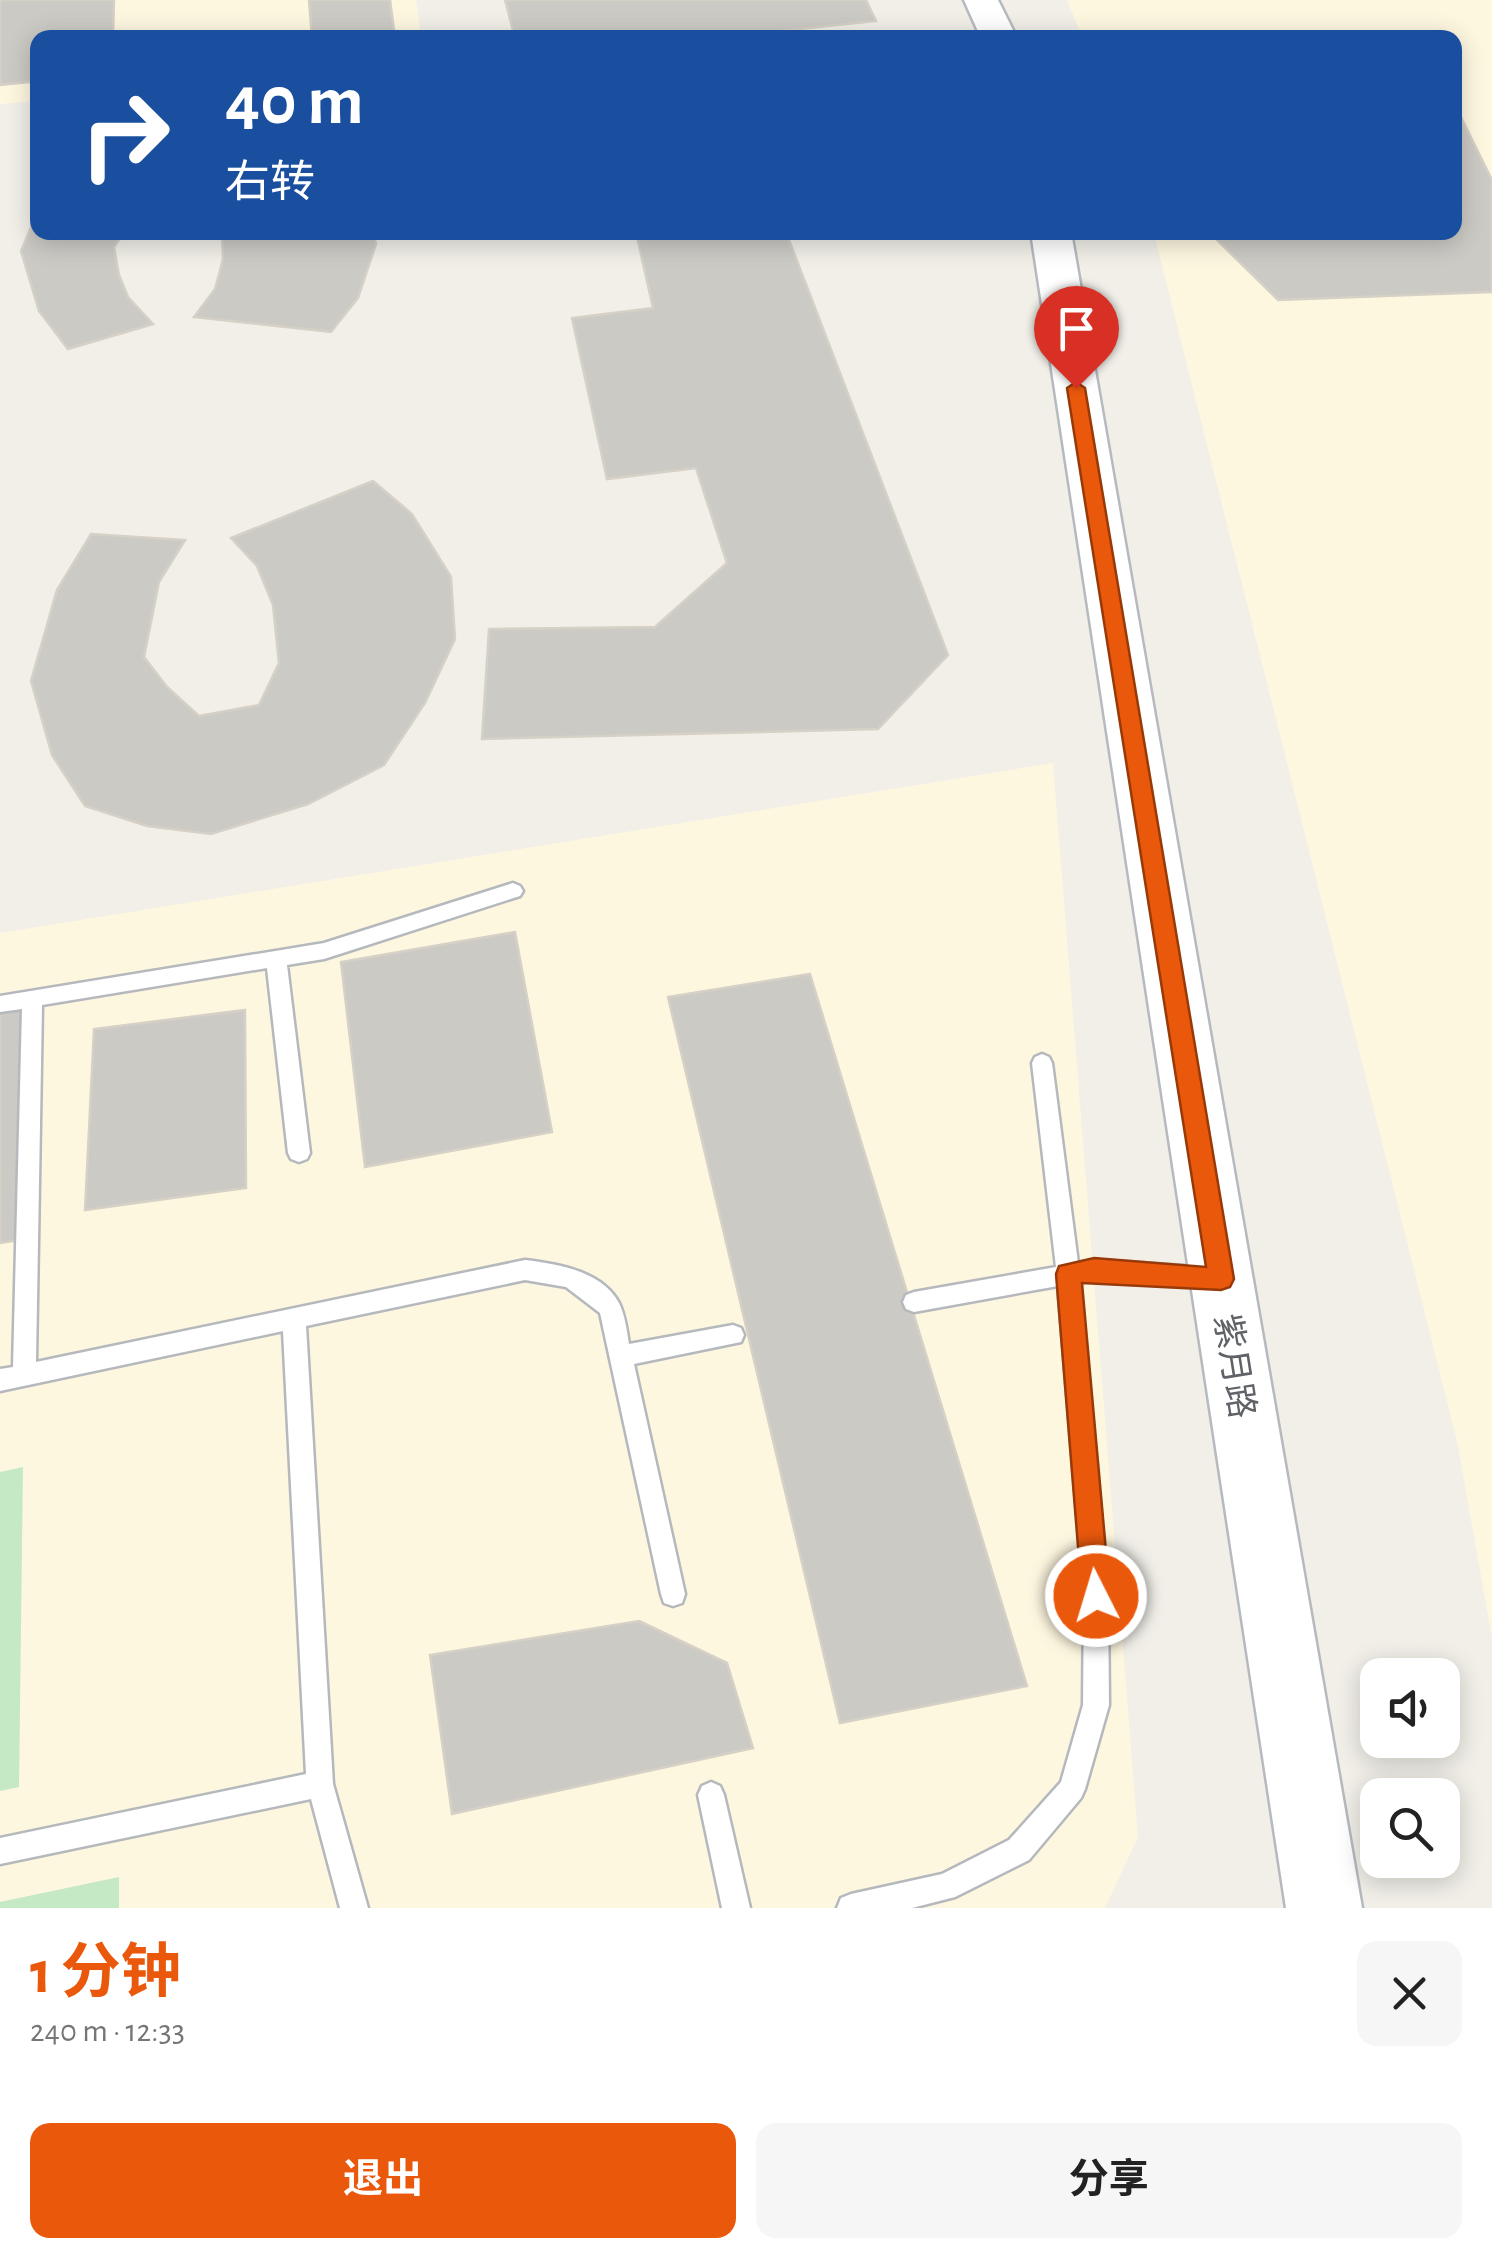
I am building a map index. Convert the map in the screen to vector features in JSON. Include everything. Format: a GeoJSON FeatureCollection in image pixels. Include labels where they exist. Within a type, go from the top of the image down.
{"type":"FeatureCollection","features":[{"type":"Feature","properties":{"kind":"street"},"geometry":{"type":"LineString","coordinates":[[980,0],[994,30]]}},
{"type":"Feature","properties":{"kind":"street","name":"紫月路"},"geometry":{"type":"LineString","coordinates":[[1051,240],[1324,1908]]}},
{"type":"Feature","properties":{"kind":"lane"},"geometry":{"type":"LineString","coordinates":[[0,1004],[276,961],[324,950],[513,891]]}},
{"type":"Feature","properties":{"kind":"lane"},"geometry":{"type":"LineString","coordinates":[[276,961],[299,1153]]}},
{"type":"Feature","properties":{"kind":"lane"},"geometry":{"type":"LineString","coordinates":[[32,998],[12,1377],[526,1270],[565,1274],[592,1287],[610,1308],[673,1594]]}},
{"type":"Feature","properties":{"kind":"lane"},"geometry":{"type":"LineString","coordinates":[[851,1908],[945,1888],[1020,1850],[1072,1789],[1096,1704],[1096,1596],[1068,1274],[1042,1062]]}},
{"type":"Feature","properties":{"kind":"lane"},"geometry":{"type":"LineString","coordinates":[[914,1302],[1094,1270],[1221,1279]]}},
{"type":"Feature","properties":{"kind":"lane"},"geometry":{"type":"LineString","coordinates":[[294,1318],[320,1784],[354,1908]]}},
{"type":"Feature","properties":{"kind":"lane"},"geometry":{"type":"LineString","coordinates":[[618,1356],[732,1335]]}},
{"type":"Feature","properties":{"kind":"lane"},"geometry":{"type":"LineString","coordinates":[[0,1851],[320,1784]]}},
{"type":"Feature","properties":{"kind":"lane"},"geometry":{"type":"LineString","coordinates":[[711,1795],[736,1908]]}},
{"type":"Feature","properties":{"kind":"shaded area"},"geometry":{"type":"Polygon","coordinates":[[[0,0],[416,0],[420,30],[30,30],[30,102],[0,104],[0,0]]]}},
{"type":"Feature","properties":{"kind":"shaded area"},"geometry":{"type":"Polygon","coordinates":[[[1067,0],[1492,0],[1492,1638],[1457,1441],[1156,240],[1462,240],[1462,30],[1079,30],[1067,0]]]}},
{"type":"Feature","properties":{"kind":"shaded area"},"geometry":{"type":"Polygon","coordinates":[[[1053,763],[1138,1837],[1105,1908],[0,1908],[0,933],[1053,763]]]}},
{"type":"Feature","properties":{"kind":"green space"},"geometry":{"type":"Polygon","coordinates":[[[23,1467],[19,1787],[0,1791],[0,1472],[23,1467]]]}},
{"type":"Feature","properties":{"kind":"green space"},"geometry":{"type":"Polygon","coordinates":[[[119,1877],[119,1908],[0,1908],[0,1902],[119,1877]]]}},
{"type":"Feature","properties":{"kind":"building"},"geometry":{"type":"Polygon","coordinates":[[[0,0],[114,0],[113,30],[30,30],[30,82],[0,85],[0,0]]]}},
{"type":"Feature","properties":{"kind":"building"},"geometry":{"type":"Polygon","coordinates":[[[309,0],[390,0],[394,30],[311,30],[309,0]]]}},
{"type":"Feature","properties":{"kind":"building"},"geometry":{"type":"Polygon","coordinates":[[[505,0],[866,0],[876,21],[790,30],[513,30],[505,0]]]}},
{"type":"Feature","properties":{"kind":"building"},"geometry":{"type":"Polygon","coordinates":[[[1462,119],[1492,180],[1492,292],[1278,300],[1217,240],[1462,240],[1462,119]]]}},
{"type":"Feature","properties":{"kind":"building"},"geometry":{"type":"Polygon","coordinates":[[[30,229],[30,240],[119,240],[114,247],[119,275],[128,297],[153,324],[68,349],[39,311],[21,251],[30,229]]]}},
{"type":"Feature","properties":{"kind":"building"},"geometry":{"type":"Polygon","coordinates":[[[222,240],[375,240],[376,244],[358,298],[331,332],[194,317],[215,289],[223,259],[222,240]]]}},
{"type":"Feature","properties":{"kind":"building"},"geometry":{"type":"Polygon","coordinates":[[[638,240],[789,240],[948,655],[878,729],[482,739],[489,629],[655,627],[727,563],[696,468],[607,479],[572,318],[653,308],[638,240]]]}},
{"type":"Feature","properties":{"kind":"building"},"geometry":{"type":"Polygon","coordinates":[[[373,481],[412,514],[451,577],[455,639],[425,703],[384,765],[308,804],[211,834],[147,826],[85,806],[52,755],[31,681],[57,590],[91,534],[185,540],[159,582],[144,657],[167,687],[199,716],[259,705],[279,663],[273,605],[257,566],[231,538],[373,481]]]}},
{"type":"Feature","properties":{"kind":"building"},"geometry":{"type":"Polygon","coordinates":[[[515,932],[552,1132],[365,1167],[341,962],[515,932]]]}},
{"type":"Feature","properties":{"kind":"building"},"geometry":{"type":"Polygon","coordinates":[[[810,974],[1027,1686],[840,1723],[668,997],[810,974]]]}},
{"type":"Feature","properties":{"kind":"building"},"geometry":{"type":"Polygon","coordinates":[[[32,999],[27,1239],[0,1243],[0,1004],[32,999]]]}},
{"type":"Feature","properties":{"kind":"building"},"geometry":{"type":"Polygon","coordinates":[[[245,1010],[246,1188],[85,1210],[94,1029],[245,1010]]]}},
{"type":"Feature","properties":{"kind":"building"},"geometry":{"type":"Polygon","coordinates":[[[639,1621],[727,1663],[753,1748],[452,1814],[430,1655],[639,1621]]]}},
{"type":"Feature","properties":{"kind":"route"},"geometry":{"type":"LineString","coordinates":[[1076,388],[1221,1279],[1094,1270],[1068,1274],[1096,1596]]}}]}
